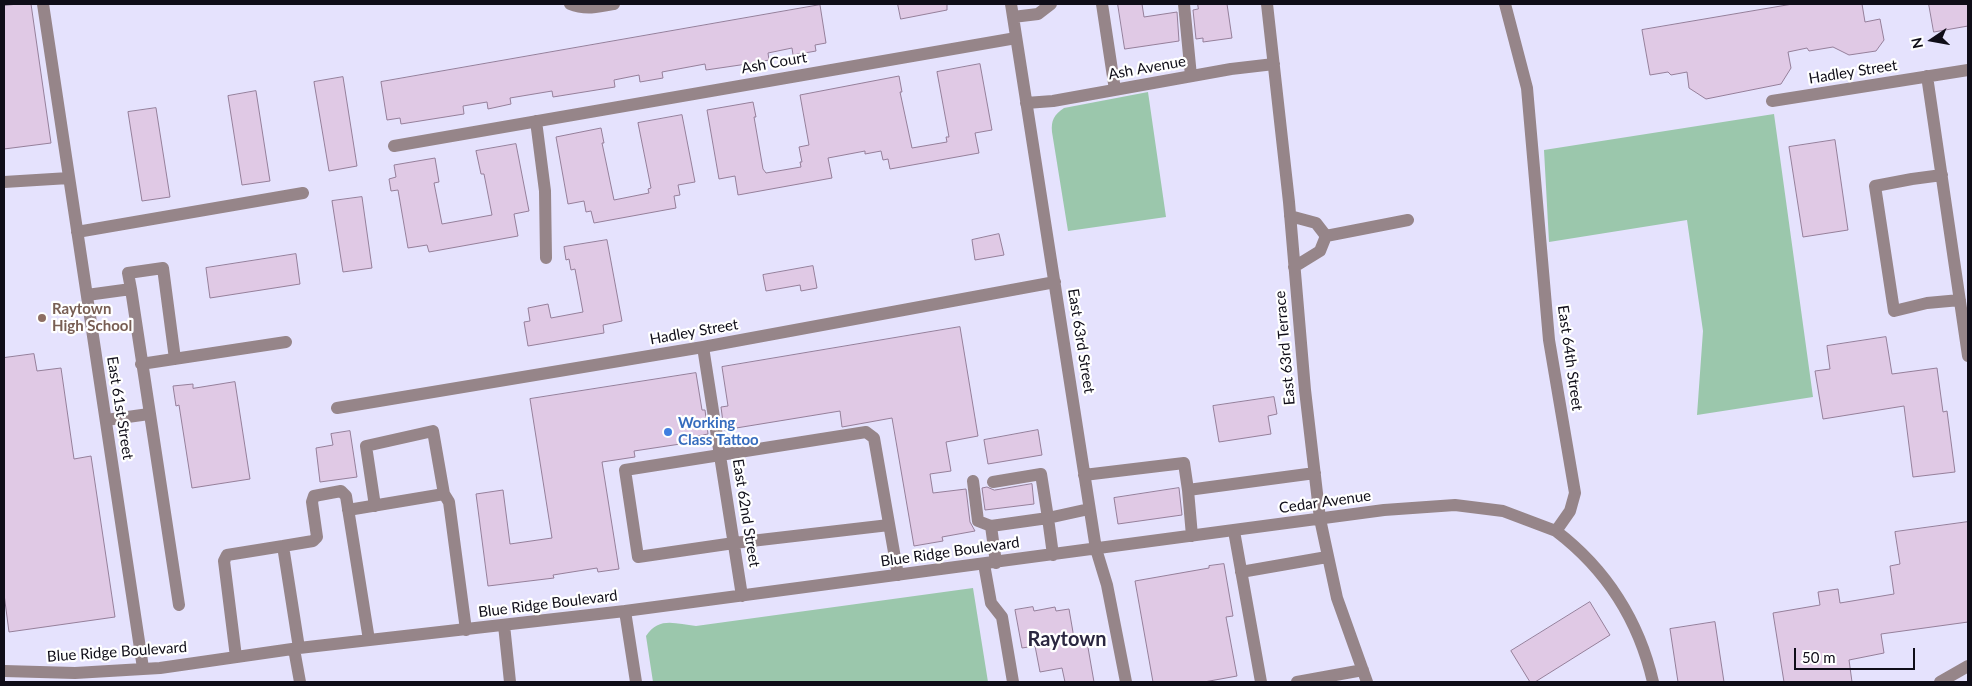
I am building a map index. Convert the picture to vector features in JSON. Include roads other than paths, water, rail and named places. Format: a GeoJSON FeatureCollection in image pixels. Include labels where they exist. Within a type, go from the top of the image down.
{"type":"FeatureCollection","features":[{"type":"Feature","properties":{"kind":"street","name":"East 61st Street"},"geometry":{"type":"LineString","coordinates":[[43,4],[143,668]]}},
{"type":"Feature","properties":{"kind":"street"},"geometry":{"type":"LineString","coordinates":[[570,4],[578,7],[593,8],[614,4]]}},
{"type":"Feature","properties":{"kind":"street","name":"East 63rd Street"},"geometry":{"type":"LineString","coordinates":[[1011,4],[1089,509],[1096,549],[1106,585],[1126,682]]}},
{"type":"Feature","properties":{"kind":"street"},"geometry":{"type":"LineString","coordinates":[[1013,17],[1038,14],[1051,4]]}},
{"type":"Feature","properties":{"kind":"street"},"geometry":{"type":"LineString","coordinates":[[1102,4],[1115,90]]}},
{"type":"Feature","properties":{"kind":"street"},"geometry":{"type":"LineString","coordinates":[[1184,4],[1191,76]]}},
{"type":"Feature","properties":{"kind":"street","name":"East 63rd Terrace"},"geometry":{"type":"LineString","coordinates":[[1267,4],[1290,216],[1305,390],[1320,519],[1337,598],[1365,676]]}},
{"type":"Feature","properties":{"kind":"street","name":"East 64th Street"},"geometry":{"type":"LineString","coordinates":[[1506,4],[1527,88],[1549,340],[1575,493],[1570,511],[1556,531]]}},
{"type":"Feature","properties":{"kind":"street","name":"Ash Court"},"geometry":{"type":"LineString","coordinates":[[394,146],[1016,38]]}},
{"type":"Feature","properties":{"kind":"street","name":"Ash Avenue"},"geometry":{"type":"LineString","coordinates":[[1026,103],[1052,101],[1191,76],[1274,64]]}},
{"type":"Feature","properties":{"kind":"street","name":"Hadley Street"},"geometry":{"type":"LineString","coordinates":[[1772,101],[1968,70]]}},
{"type":"Feature","properties":{"kind":"street"},"geometry":{"type":"LineString","coordinates":[[1927,76],[1968,356]]}},
{"type":"Feature","properties":{"kind":"street"},"geometry":{"type":"LineString","coordinates":[[536,121],[545,191],[546,258]]}},
{"type":"Feature","properties":{"kind":"street"},"geometry":{"type":"LineString","coordinates":[[1942,176],[1912,178],[1875,186],[1894,311],[1927,303],[1960,300]]}},
{"type":"Feature","properties":{"kind":"street"},"geometry":{"type":"LineString","coordinates":[[4,182],[69,178]]}},
{"type":"Feature","properties":{"kind":"street"},"geometry":{"type":"LineString","coordinates":[[77,232],[303,193]]}},
{"type":"Feature","properties":{"kind":"street"},"geometry":{"type":"LineString","coordinates":[[1290,216],[1316,223],[1326,236]]}},
{"type":"Feature","properties":{"kind":"street"},"geometry":{"type":"LineString","coordinates":[[1326,236],[1408,220]]}},
{"type":"Feature","properties":{"kind":"street"},"geometry":{"type":"LineString","coordinates":[[1294,266],[1320,251],[1326,236]]}},
{"type":"Feature","properties":{"kind":"street"},"geometry":{"type":"LineString","coordinates":[[175,359],[163,268],[128,272],[179,605]]}},
{"type":"Feature","properties":{"kind":"street","name":"Hadley Street"},"geometry":{"type":"LineString","coordinates":[[337,408],[704,347],[1055,282]]}},
{"type":"Feature","properties":{"kind":"street"},"geometry":{"type":"LineString","coordinates":[[87,295],[131,289]]}},
{"type":"Feature","properties":{"kind":"street"},"geometry":{"type":"LineString","coordinates":[[142,364],[286,342]]}},
{"type":"Feature","properties":{"kind":"street","name":"East 62nd Street"},"geometry":{"type":"LineString","coordinates":[[704,347],[742,596]]}},
{"type":"Feature","properties":{"kind":"street"},"geometry":{"type":"LineString","coordinates":[[106,420],[149,414]]}},
{"type":"Feature","properties":{"kind":"street"},"geometry":{"type":"LineString","coordinates":[[376,506],[366,446],[433,432],[444,494],[449,502],[466,630]]}},
{"type":"Feature","properties":{"kind":"street"},"geometry":{"type":"LineString","coordinates":[[889,525],[734,543],[638,557],[625,470],[866,432],[874,438],[898,575]]}},
{"type":"Feature","properties":{"kind":"street"},"geometry":{"type":"LineString","coordinates":[[1084,475],[1184,463],[1192,536]]}},
{"type":"Feature","properties":{"kind":"street"},"geometry":{"type":"LineString","coordinates":[[1188,490],[1314,473]]}},
{"type":"Feature","properties":{"kind":"street"},"geometry":{"type":"LineString","coordinates":[[993,482],[1041,474],[1053,555]]}},
{"type":"Feature","properties":{"kind":"street"},"geometry":{"type":"LineString","coordinates":[[973,481],[978,521],[991,526],[1048,518],[1089,509]]}},
{"type":"Feature","properties":{"kind":"street"},"geometry":{"type":"LineString","coordinates":[[236,657],[224,561],[227,555],[313,541],[317,537],[312,502],[314,496],[340,491],[346,496],[368,640]]}},
{"type":"Feature","properties":{"kind":"street"},"geometry":{"type":"LineString","coordinates":[[348,510],[444,494]]}},
{"type":"Feature","properties":{"kind":"street","name":"Cedar Avenue"},"geometry":{"type":"LineString","coordinates":[[1096,549],[1384,510],[1455,506],[1503,512],[1556,531]]}},
{"type":"Feature","properties":{"kind":"street"},"geometry":{"type":"LineString","coordinates":[[991,526],[991,603],[1002,617],[1013,682]]}},
{"type":"Feature","properties":{"kind":"street"},"geometry":{"type":"LineString","coordinates":[[1234,530],[1261,682]]}},
{"type":"Feature","properties":{"kind":"street"},"geometry":{"type":"LineString","coordinates":[[1556,531],[1575,546],[1597,568],[1618,595],[1634,624],[1653,682]]}},
{"type":"Feature","properties":{"kind":"street"},"geometry":{"type":"LineString","coordinates":[[283,546],[300,682]]}},
{"type":"Feature","properties":{"kind":"street","name":"Blue Ridge Boulevard"},"geometry":{"type":"LineString","coordinates":[[4,671],[27,678],[76,678],[297,648],[625,612],[1096,549]]}},
{"type":"Feature","properties":{"kind":"street"},"geometry":{"type":"LineString","coordinates":[[1241,572],[1327,557]]}},
{"type":"Feature","properties":{"kind":"street"},"geometry":{"type":"LineString","coordinates":[[625,612],[636,682]]}},
{"type":"Feature","properties":{"kind":"street"},"geometry":{"type":"LineString","coordinates":[[504,625],[510,682]]}},
{"type":"Feature","properties":{"kind":"street"},"geometry":{"type":"LineString","coordinates":[[1940,682],[1968,666]]}},
{"type":"Feature","properties":{"kind":"street"},"geometry":{"type":"LineString","coordinates":[[1297,682],[1365,676]]}},
{"type":"Feature","properties":{"kind":"place","name":"Raytown High School"},"geometry":{"type":"Point","coordinates":[42,318]}},
{"type":"Feature","properties":{"kind":"place","name":"Working Class Tattoo"},"geometry":{"type":"Point","coordinates":[668,432]}},
{"type":"Feature","properties":{"kind":"district","name":"Raytown"},"geometry":{"type":"Point","coordinates":[1067,640]}}]}
